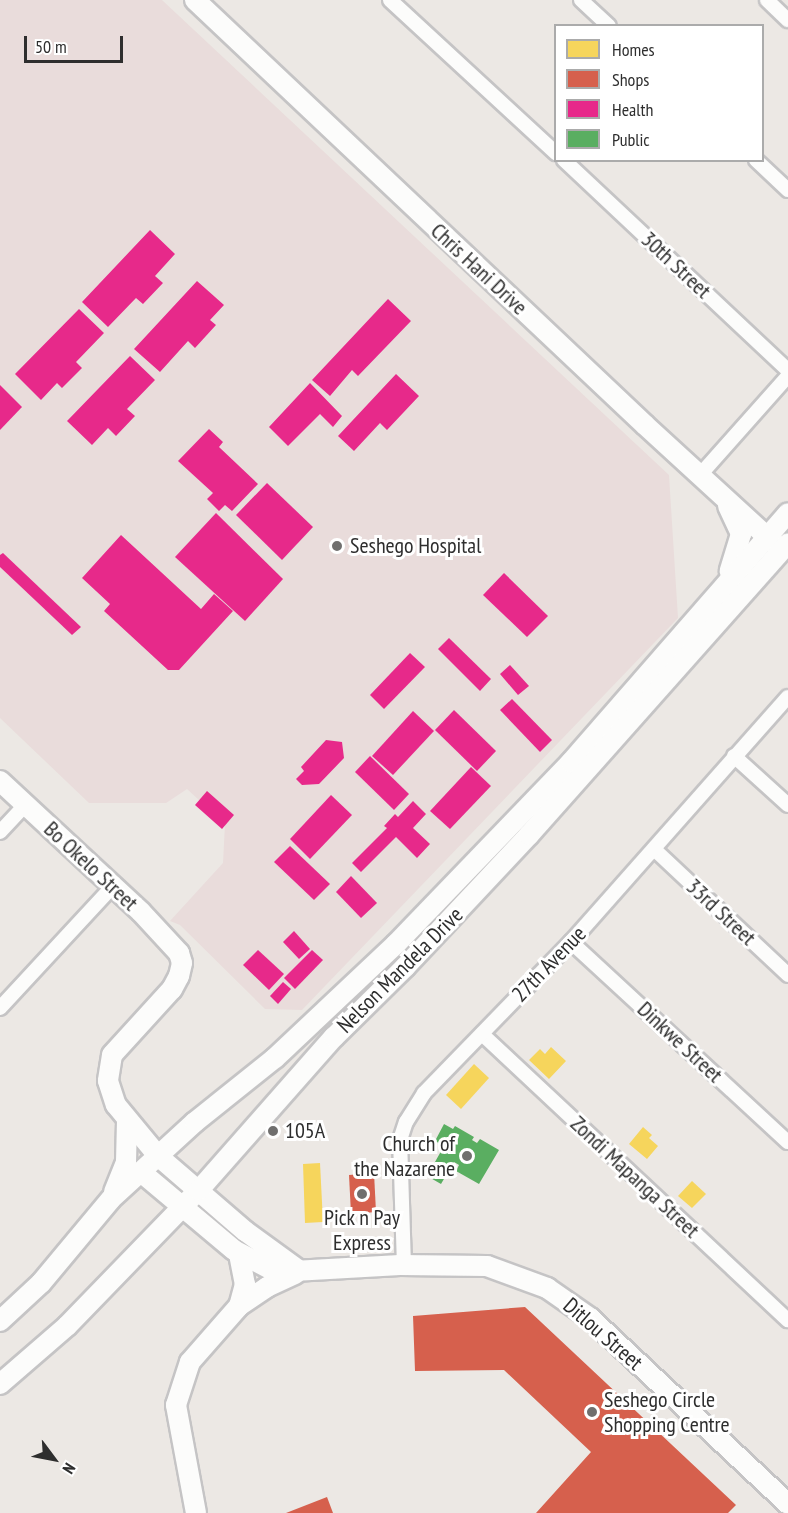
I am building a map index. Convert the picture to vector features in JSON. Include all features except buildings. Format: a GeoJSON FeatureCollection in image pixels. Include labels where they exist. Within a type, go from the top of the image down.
{"type":"FeatureCollection","features":[{"type":"Feature","properties":{"kind":"street","name":"Chris Hani Drive"},"geometry":{"type":"LineString","coordinates":[[196,0],[383,180],[700,475],[767,536],[785,547]]}},
{"type":"Feature","properties":{"kind":"street"},"geometry":{"type":"LineString","coordinates":[[390,0],[554,152]]}},
{"type":"Feature","properties":{"kind":"street"},"geometry":{"type":"LineString","coordinates":[[581,0],[607,24]]}},
{"type":"Feature","properties":{"kind":"street"},"geometry":{"type":"LineString","coordinates":[[767,0],[788,20]]}},
{"type":"Feature","properties":{"kind":"street","name":"30th Street"},"geometry":{"type":"LineString","coordinates":[[566,162],[788,370]]}},
{"type":"Feature","properties":{"kind":"street"},"geometry":{"type":"LineString","coordinates":[[758,162],[788,190]]}},
{"type":"Feature","properties":{"kind":"street"},"geometry":{"type":"LineString","coordinates":[[700,475],[788,376]]}},
{"type":"Feature","properties":{"kind":"street"},"geometry":{"type":"LineString","coordinates":[[717,489],[737,521],[741,534],[738,550],[726,582]]}},
{"type":"Feature","properties":{"kind":"street","name":"Nelson Mandela Drive"},"geometry":{"type":"LineString","coordinates":[[0,1321],[42,1283],[111,1199],[231,1092],[275,1058],[396,944],[571,762],[788,513]]}},
{"type":"Feature","properties":{"kind":"street","name":"Nelson Mandela Drive"},"geometry":{"type":"LineString","coordinates":[[0,1384],[67,1326],[198,1190],[334,1037],[405,967],[530,835],[785,547]]}},
{"type":"Feature","properties":{"kind":"street","name":"27th Avenue"},"geometry":{"type":"LineString","coordinates":[[404,1266],[400,1140],[424,1093],[571,942],[788,697]]}},
{"type":"Feature","properties":{"kind":"street"},"geometry":{"type":"LineString","coordinates":[[734,756],[788,805]]}},
{"type":"Feature","properties":{"kind":"street","name":"Bo Okelo Street"},"geometry":{"type":"LineString","coordinates":[[0,781],[113,886],[179,953],[182,963],[179,976],[172,989],[112,1055],[108,1081],[116,1105],[127,1121]]}},
{"type":"Feature","properties":{"kind":"street"},"geometry":{"type":"LineString","coordinates":[[0,832],[25,805]]}},
{"type":"Feature","properties":{"kind":"street","name":"33rd Street"},"geometry":{"type":"LineString","coordinates":[[654,849],[788,975]]}},
{"type":"Feature","properties":{"kind":"street"},"geometry":{"type":"LineString","coordinates":[[0,1008],[113,886]]}},
{"type":"Feature","properties":{"kind":"street","name":"Dinkwe Street"},"geometry":{"type":"LineString","coordinates":[[571,942],[788,1142]]}},
{"type":"Feature","properties":{"kind":"street","name":"Zondi Mapanga Street"},"geometry":{"type":"LineString","coordinates":[[482,1034],[788,1320]]}},
{"type":"Feature","properties":{"kind":"street"},"geometry":{"type":"LineString","coordinates":[[127,1121],[158,1156],[245,1231],[300,1271],[267,1287],[239,1306],[190,1362],[176,1405],[196,1513]]}},
{"type":"Feature","properties":{"kind":"street"},"geometry":{"type":"LineString","coordinates":[[111,1199],[126,1162],[127,1121]]}},
{"type":"Feature","properties":{"kind":"street","name":"Ditlou Street"},"geometry":{"type":"LineString","coordinates":[[141,1172],[180,1207],[239,1254],[276,1272],[404,1266],[487,1266],[555,1294],[590,1318],[788,1504]]}},
{"type":"Feature","properties":{"kind":"street"},"geometry":{"type":"LineString","coordinates":[[239,1254],[245,1284],[239,1306]]}},
{"type":"Feature","properties":{"kind":"shaded area","name":"Seshego Hospital"},"geometry":{"type":"Polygon","coordinates":[[[0,0],[162,0],[669,475],[678,618],[302,1010],[265,1009],[180,925],[170,921],[223,863],[225,824],[187,789],[166,803],[89,803],[0,718],[0,0]]]}},
{"type":"Feature","properties":{"kind":"place","name":"Seshego Hospital"},"geometry":{"type":"Point","coordinates":[337,546]}},
{"type":"Feature","properties":{"kind":"place","name":"105A"},"geometry":{"type":"Point","coordinates":[273,1131]}},
{"type":"Feature","properties":{"kind":"place","name":"Church of the Nazarene"},"geometry":{"type":"Point","coordinates":[467,1156]}},
{"type":"Feature","properties":{"kind":"place","name":"Pick n Pay Express"},"geometry":{"type":"Point","coordinates":[362,1194]}},
{"type":"Feature","properties":{"kind":"place","name":"Seshego Circle Shopping Centre"},"geometry":{"type":"Point","coordinates":[592,1412]}}]}
